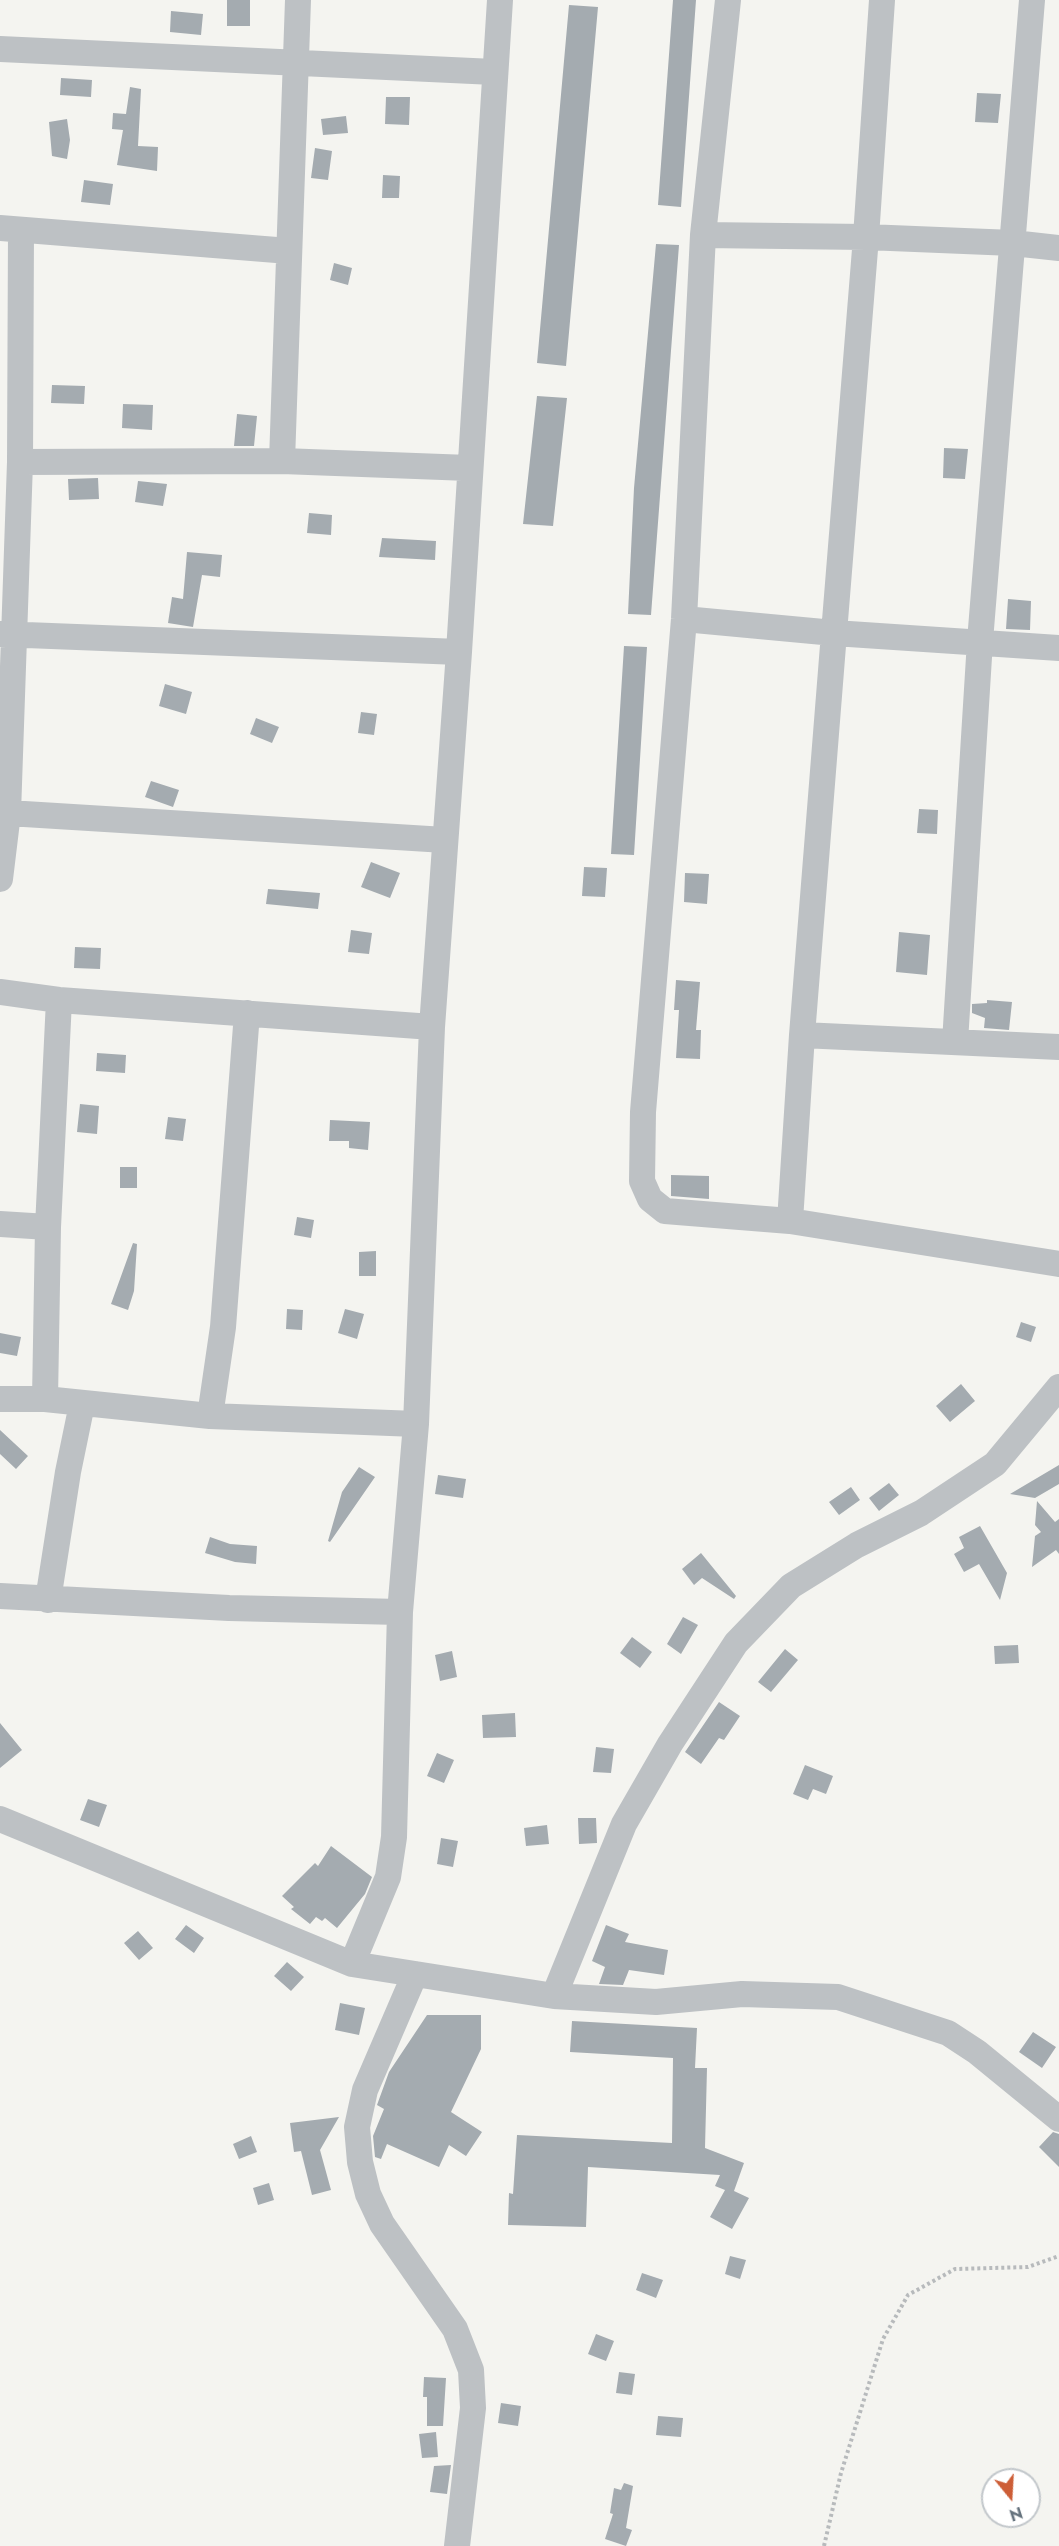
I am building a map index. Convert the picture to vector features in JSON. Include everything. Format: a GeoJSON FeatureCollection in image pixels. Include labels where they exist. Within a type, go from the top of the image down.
{"type":"FeatureCollection","features":[{"type":"Feature","properties":{"kind":"street"},"geometry":{"type":"LineString","coordinates":[[282,461],[298,0]]}},
{"type":"Feature","properties":{"kind":"street"},"geometry":{"type":"LineString","coordinates":[[352,1964],[388,1877],[394,1837],[400,1612],[416,1424],[432,1027],[459,652],[500,0]]}},
{"type":"Feature","properties":{"kind":"street"},"geometry":{"type":"LineString","coordinates":[[728,0],[703,235],[684,619],[643,1112],[642,1181],[650,1199],[665,1211],[790,1221],[1059,1264]]}},
{"type":"Feature","properties":{"kind":"street"},"geometry":{"type":"LineString","coordinates":[[790,1221],[802,1035],[866,237],[882,0]]}},
{"type":"Feature","properties":{"kind":"street"},"geometry":{"type":"LineString","coordinates":[[955,1042],[980,641],[1032,0]]}},
{"type":"Feature","properties":{"kind":"street"},"geometry":{"type":"LineString","coordinates":[[0,49],[495,72]]}},
{"type":"Feature","properties":{"kind":"street"},"geometry":{"type":"LineString","coordinates":[[0,879],[8,813],[6,634],[20,462],[10,229],[289,251]]}},
{"type":"Feature","properties":{"kind":"street"},"geometry":{"type":"LineString","coordinates":[[703,235],[866,237],[1013,243],[1059,248]]}},
{"type":"Feature","properties":{"kind":"street"},"geometry":{"type":"LineString","coordinates":[[20,462],[282,461],[469,468]]}},
{"type":"Feature","properties":{"kind":"street"},"geometry":{"type":"LineString","coordinates":[[684,619],[834,633],[1059,648]]}},
{"type":"Feature","properties":{"kind":"street"},"geometry":{"type":"LineString","coordinates":[[6,634],[459,652]]}},
{"type":"Feature","properties":{"kind":"street"},"geometry":{"type":"LineString","coordinates":[[8,813],[445,840]]}},
{"type":"Feature","properties":{"kind":"street"},"geometry":{"type":"LineString","coordinates":[[0,992],[59,1000],[432,1027]]}},
{"type":"Feature","properties":{"kind":"street"},"geometry":{"type":"LineString","coordinates":[[45,1399],[48,1227],[59,1000]]}},
{"type":"Feature","properties":{"kind":"street"},"geometry":{"type":"LineString","coordinates":[[210,1416],[223,1327],[247,1013]]}},
{"type":"Feature","properties":{"kind":"street"},"geometry":{"type":"LineString","coordinates":[[802,1035],[1059,1047]]}},
{"type":"Feature","properties":{"kind":"street"},"geometry":{"type":"LineString","coordinates":[[0,1224],[48,1227]]}},
{"type":"Feature","properties":{"kind":"street"},"geometry":{"type":"LineString","coordinates":[[554,1996],[624,1824],[670,1744],[736,1642],[791,1586],[857,1545],[921,1513],[995,1464],[1059,1387]]}},
{"type":"Feature","properties":{"kind":"street"},"geometry":{"type":"LineString","coordinates":[[0,1399],[45,1399],[210,1416],[416,1424]]}},
{"type":"Feature","properties":{"kind":"street"},"geometry":{"type":"LineString","coordinates":[[48,1600],[68,1472],[82,1404]]}},
{"type":"Feature","properties":{"kind":"street"},"geometry":{"type":"LineString","coordinates":[[0,1596],[48,1600],[400,1612]]}},
{"type":"Feature","properties":{"kind":"street"},"geometry":{"type":"LineString","coordinates":[[0,1819],[352,1964],[554,1996],[656,2002],[742,1994],[838,1997],[948,2033],[977,2052],[1059,2119]]}},
{"type":"Feature","properties":{"kind":"street"},"geometry":{"type":"LineString","coordinates":[[415,1974],[365,2090],[357,2127],[366,2184],[382,2224],[455,2329],[471,2370],[473,2408],[457,2546]]}},
{"type":"Feature","properties":{"kind":"path"},"geometry":{"type":"LineString","coordinates":[[824,2546],[842,2473],[883,2338],[908,2295],[955,2269],[1028,2267],[1059,2256]]}},
{"type":"Feature","properties":{"kind":"building"},"geometry":{"type":"Polygon","coordinates":[[[227,0],[250,0],[250,26],[227,26],[227,0]]]}},
{"type":"Feature","properties":{"kind":"building"},"geometry":{"type":"Polygon","coordinates":[[[673,0],[696,0],[681,207],[658,205],[673,0]]]}},
{"type":"Feature","properties":{"kind":"building"},"geometry":{"type":"Polygon","coordinates":[[[569,5],[598,7],[566,366],[537,363],[569,5]]]}},
{"type":"Feature","properties":{"kind":"building"},"geometry":{"type":"Polygon","coordinates":[[[171,11],[203,14],[201,35],[170,32],[171,11]]]}},
{"type":"Feature","properties":{"kind":"building"},"geometry":{"type":"Polygon","coordinates":[[[61,78],[92,80],[91,97],[60,95],[61,78]]]}},
{"type":"Feature","properties":{"kind":"building"},"geometry":{"type":"Polygon","coordinates":[[[130,87],[141,89],[138,146],[158,147],[157,171],[117,165],[123,130],[112,129],[113,113],[126,114],[130,87]]]}},
{"type":"Feature","properties":{"kind":"building"},"geometry":{"type":"Polygon","coordinates":[[[977,93],[1001,94],[998,123],[975,122],[977,93]]]}},
{"type":"Feature","properties":{"kind":"building"},"geometry":{"type":"Polygon","coordinates":[[[386,97],[410,97],[409,125],[385,124],[386,97]]]}},
{"type":"Feature","properties":{"kind":"building"},"geometry":{"type":"Polygon","coordinates":[[[346,116],[348,133],[323,135],[321,119],[346,116]]]}},
{"type":"Feature","properties":{"kind":"building"},"geometry":{"type":"Polygon","coordinates":[[[67,119],[70,140],[67,159],[52,156],[49,122],[67,119]]]}},
{"type":"Feature","properties":{"kind":"building"},"geometry":{"type":"Polygon","coordinates":[[[315,148],[332,151],[328,180],[311,178],[315,148]]]}},
{"type":"Feature","properties":{"kind":"building"},"geometry":{"type":"Polygon","coordinates":[[[383,175],[400,176],[399,198],[382,198],[383,175]]]}},
{"type":"Feature","properties":{"kind":"building"},"geometry":{"type":"Polygon","coordinates":[[[84,180],[113,184],[110,205],[81,202],[84,180]]]}},
{"type":"Feature","properties":{"kind":"building"},"geometry":{"type":"Polygon","coordinates":[[[656,244],[679,245],[651,615],[628,614],[634,488],[656,244]]]}},
{"type":"Feature","properties":{"kind":"building"},"geometry":{"type":"Polygon","coordinates":[[[334,263],[352,268],[348,285],[330,280],[334,263]]]}},
{"type":"Feature","properties":{"kind":"building"},"geometry":{"type":"Polygon","coordinates":[[[52,385],[85,386],[84,404],[51,403],[52,385]]]}},
{"type":"Feature","properties":{"kind":"building"},"geometry":{"type":"Polygon","coordinates":[[[537,396],[567,398],[553,526],[523,524],[537,396]]]}},
{"type":"Feature","properties":{"kind":"building"},"geometry":{"type":"Polygon","coordinates":[[[123,404],[153,405],[152,430],[122,428],[123,404]]]}},
{"type":"Feature","properties":{"kind":"building"},"geometry":{"type":"Polygon","coordinates":[[[237,414],[257,416],[254,446],[234,446],[237,414]]]}},
{"type":"Feature","properties":{"kind":"building"},"geometry":{"type":"Polygon","coordinates":[[[944,448],[968,449],[965,479],[943,478],[944,448]]]}},
{"type":"Feature","properties":{"kind":"building"},"geometry":{"type":"Polygon","coordinates":[[[98,478],[99,499],[69,500],[68,479],[98,478]]]}},
{"type":"Feature","properties":{"kind":"building"},"geometry":{"type":"Polygon","coordinates":[[[138,481],[167,484],[163,506],[135,502],[138,481]]]}},
{"type":"Feature","properties":{"kind":"building"},"geometry":{"type":"Polygon","coordinates":[[[309,513],[332,515],[331,535],[307,533],[309,513]]]}},
{"type":"Feature","properties":{"kind":"building"},"geometry":{"type":"Polygon","coordinates":[[[382,538],[436,541],[435,560],[379,557],[382,538]]]}},
{"type":"Feature","properties":{"kind":"building"},"geometry":{"type":"Polygon","coordinates":[[[187,552],[222,555],[220,577],[202,575],[193,627],[168,623],[172,597],[183,599],[187,552]]]}},
{"type":"Feature","properties":{"kind":"building"},"geometry":{"type":"Polygon","coordinates":[[[1008,599],[1031,601],[1030,630],[1006,629],[1008,599]]]}},
{"type":"Feature","properties":{"kind":"building"},"geometry":{"type":"Polygon","coordinates":[[[624,646],[647,647],[634,855],[611,854],[624,646]]]}},
{"type":"Feature","properties":{"kind":"building"},"geometry":{"type":"Polygon","coordinates":[[[165,684],[192,692],[186,714],[159,706],[165,684]]]}},
{"type":"Feature","properties":{"kind":"building"},"geometry":{"type":"Polygon","coordinates":[[[361,712],[377,714],[374,735],[358,733],[361,712]]]}},
{"type":"Feature","properties":{"kind":"building"},"geometry":{"type":"Polygon","coordinates":[[[256,718],[279,727],[272,743],[250,734],[256,718]]]}},
{"type":"Feature","properties":{"kind":"building"},"geometry":{"type":"Polygon","coordinates":[[[151,781],[179,790],[173,807],[145,797],[151,781]]]}},
{"type":"Feature","properties":{"kind":"building"},"geometry":{"type":"Polygon","coordinates":[[[919,809],[938,810],[937,834],[917,833],[919,809]]]}},
{"type":"Feature","properties":{"kind":"building"},"geometry":{"type":"Polygon","coordinates":[[[371,862],[400,873],[390,898],[361,887],[371,862]]]}},
{"type":"Feature","properties":{"kind":"building"},"geometry":{"type":"Polygon","coordinates":[[[584,867],[607,868],[605,897],[582,896],[584,867]]]}},
{"type":"Feature","properties":{"kind":"building"},"geometry":{"type":"Polygon","coordinates":[[[685,873],[709,874],[707,904],[684,902],[685,873]]]}},
{"type":"Feature","properties":{"kind":"building"},"geometry":{"type":"Polygon","coordinates":[[[268,889],[320,893],[318,909],[266,904],[268,889]]]}},
{"type":"Feature","properties":{"kind":"building"},"geometry":{"type":"Polygon","coordinates":[[[351,930],[372,933],[369,954],[348,952],[351,930]]]}},
{"type":"Feature","properties":{"kind":"building"},"geometry":{"type":"Polygon","coordinates":[[[899,932],[930,935],[927,975],[896,972],[899,932]]]}},
{"type":"Feature","properties":{"kind":"building"},"geometry":{"type":"Polygon","coordinates":[[[75,947],[101,948],[100,969],[74,968],[75,947]]]}},
{"type":"Feature","properties":{"kind":"building"},"geometry":{"type":"Polygon","coordinates":[[[676,980],[700,982],[696,1030],[701,1030],[700,1059],[676,1058],[679,1010],[674,1010],[676,980]]]}},
{"type":"Feature","properties":{"kind":"building"},"geometry":{"type":"Polygon","coordinates":[[[987,1000],[1012,1002],[1009,1030],[984,1028],[985,1018],[972,1013],[972,1004],[987,1003],[987,1000]]]}},
{"type":"Feature","properties":{"kind":"building"},"geometry":{"type":"Polygon","coordinates":[[[97,1053],[126,1055],[125,1073],[96,1071],[97,1053]]]}},
{"type":"Feature","properties":{"kind":"building"},"geometry":{"type":"Polygon","coordinates":[[[80,1104],[99,1106],[97,1134],[77,1132],[80,1104]]]}},
{"type":"Feature","properties":{"kind":"building"},"geometry":{"type":"Polygon","coordinates":[[[168,1117],[186,1119],[183,1141],[165,1139],[168,1117]]]}},
{"type":"Feature","properties":{"kind":"building"},"geometry":{"type":"Polygon","coordinates":[[[330,1120],[370,1122],[368,1150],[349,1148],[349,1141],[329,1141],[330,1120]]]}},
{"type":"Feature","properties":{"kind":"building"},"geometry":{"type":"Polygon","coordinates":[[[120,1167],[137,1167],[137,1188],[120,1188],[120,1167]]]}},
{"type":"Feature","properties":{"kind":"building"},"geometry":{"type":"Polygon","coordinates":[[[671,1175],[709,1176],[709,1199],[671,1196],[671,1175]]]}},
{"type":"Feature","properties":{"kind":"building"},"geometry":{"type":"Polygon","coordinates":[[[297,1217],[314,1220],[311,1238],[294,1235],[297,1217]]]}},
{"type":"Feature","properties":{"kind":"building"},"geometry":{"type":"Polygon","coordinates":[[[133,1243],[137,1244],[134,1291],[128,1310],[111,1304],[133,1243]]]}},
{"type":"Feature","properties":{"kind":"building"},"geometry":{"type":"Polygon","coordinates":[[[376,1251],[376,1276],[359,1276],[359,1252],[376,1251]]]}},
{"type":"Feature","properties":{"kind":"building"},"geometry":{"type":"Polygon","coordinates":[[[287,1309],[303,1310],[302,1330],[286,1329],[287,1309]]]}},
{"type":"Feature","properties":{"kind":"building"},"geometry":{"type":"Polygon","coordinates":[[[345,1309],[364,1314],[357,1339],[338,1333],[345,1309]]]}},
{"type":"Feature","properties":{"kind":"building"},"geometry":{"type":"Polygon","coordinates":[[[1021,1322],[1036,1327],[1031,1342],[1016,1337],[1021,1322]]]}},
{"type":"Feature","properties":{"kind":"building"},"geometry":{"type":"Polygon","coordinates":[[[0,1333],[21,1337],[17,1356],[0,1353],[0,1333]]]}},
{"type":"Feature","properties":{"kind":"building"},"geometry":{"type":"Polygon","coordinates":[[[961,1384],[975,1401],[950,1422],[936,1406],[961,1384]]]}},
{"type":"Feature","properties":{"kind":"building"},"geometry":{"type":"Polygon","coordinates":[[[0,1430],[28,1456],[16,1469],[0,1454],[0,1430]]]}},
{"type":"Feature","properties":{"kind":"building"},"geometry":{"type":"Polygon","coordinates":[[[1059,1465],[1059,1484],[1035,1498],[1010,1494],[1059,1465]]]}},
{"type":"Feature","properties":{"kind":"building"},"geometry":{"type":"Polygon","coordinates":[[[359,1467],[375,1477],[330,1542],[328,1541],[342,1492],[359,1467]]]}},
{"type":"Feature","properties":{"kind":"building"},"geometry":{"type":"Polygon","coordinates":[[[438,1475],[466,1479],[463,1498],[435,1494],[438,1475]]]}},
{"type":"Feature","properties":{"kind":"building"},"geometry":{"type":"Polygon","coordinates":[[[889,1483],[899,1495],[879,1511],[869,1498],[889,1483]]]}},
{"type":"Feature","properties":{"kind":"building"},"geometry":{"type":"Polygon","coordinates":[[[851,1487],[860,1500],[839,1515],[829,1502],[851,1487]]]}},
{"type":"Feature","properties":{"kind":"building"},"geometry":{"type":"Polygon","coordinates":[[[1037,1501],[1055,1522],[1059,1519],[1059,1554],[1056,1550],[1032,1567],[1035,1536],[1041,1532],[1035,1525],[1037,1501]]]}},
{"type":"Feature","properties":{"kind":"building"},"geometry":{"type":"Polygon","coordinates":[[[980,1526],[1007,1573],[1000,1600],[979,1564],[964,1572],[954,1554],[964,1548],[959,1537],[980,1526]]]}},
{"type":"Feature","properties":{"kind":"building"},"geometry":{"type":"Polygon","coordinates":[[[210,1537],[230,1544],[257,1546],[256,1564],[235,1562],[205,1553],[210,1537]]]}},
{"type":"Feature","properties":{"kind":"building"},"geometry":{"type":"Polygon","coordinates":[[[701,1553],[736,1596],[734,1599],[702,1578],[694,1585],[682,1569],[701,1553]]]}},
{"type":"Feature","properties":{"kind":"building"},"geometry":{"type":"Polygon","coordinates":[[[683,1617],[698,1625],[681,1654],[667,1644],[683,1617]]]}},
{"type":"Feature","properties":{"kind":"building"},"geometry":{"type":"Polygon","coordinates":[[[632,1637],[652,1652],[640,1668],[620,1653],[632,1637]]]}},
{"type":"Feature","properties":{"kind":"building"},"geometry":{"type":"Polygon","coordinates":[[[1018,1645],[1019,1663],[995,1664],[994,1646],[1018,1645]]]}},
{"type":"Feature","properties":{"kind":"building"},"geometry":{"type":"Polygon","coordinates":[[[785,1649],[798,1660],[771,1692],[758,1682],[785,1649]]]}},
{"type":"Feature","properties":{"kind":"building"},"geometry":{"type":"Polygon","coordinates":[[[452,1651],[457,1677],[440,1681],[435,1655],[452,1651]]]}},
{"type":"Feature","properties":{"kind":"building"},"geometry":{"type":"Polygon","coordinates":[[[719,1702],[740,1716],[724,1740],[719,1738],[701,1764],[685,1752],[719,1702]]]}},
{"type":"Feature","properties":{"kind":"building"},"geometry":{"type":"Polygon","coordinates":[[[515,1713],[516,1737],[483,1738],[482,1715],[515,1713]]]}},
{"type":"Feature","properties":{"kind":"building"},"geometry":{"type":"Polygon","coordinates":[[[0,1723],[22,1750],[0,1768],[0,1723]]]}},
{"type":"Feature","properties":{"kind":"building"},"geometry":{"type":"Polygon","coordinates":[[[596,1747],[614,1749],[611,1773],[593,1772],[596,1747]]]}},
{"type":"Feature","properties":{"kind":"building"},"geometry":{"type":"Polygon","coordinates":[[[437,1753],[454,1760],[444,1783],[427,1776],[437,1753]]]}},
{"type":"Feature","properties":{"kind":"building"},"geometry":{"type":"Polygon","coordinates":[[[805,1765],[833,1776],[826,1794],[813,1789],[808,1800],[793,1794],[805,1765]]]}},
{"type":"Feature","properties":{"kind":"building"},"geometry":{"type":"Polygon","coordinates":[[[88,1799],[107,1805],[99,1827],[80,1820],[88,1799]]]}},
{"type":"Feature","properties":{"kind":"building"},"geometry":{"type":"Polygon","coordinates":[[[578,1818],[596,1818],[597,1843],[579,1844],[578,1818]]]}},
{"type":"Feature","properties":{"kind":"building"},"geometry":{"type":"Polygon","coordinates":[[[547,1825],[549,1844],[526,1846],[524,1828],[547,1825]]]}},
{"type":"Feature","properties":{"kind":"building"},"geometry":{"type":"Polygon","coordinates":[[[441,1838],[458,1841],[453,1867],[437,1864],[441,1838]]]}},
{"type":"Feature","properties":{"kind":"building"},"geometry":{"type":"Polygon","coordinates":[[[331,1846],[372,1877],[365,1894],[337,1928],[325,1918],[322,1921],[316,1917],[310,1924],[291,1909],[294,1907],[282,1896],[315,1863],[318,1866],[331,1846]]]}},
{"type":"Feature","properties":{"kind":"building"},"geometry":{"type":"Polygon","coordinates":[[[186,1925],[204,1938],[194,1953],[175,1939],[186,1925]]]}},
{"type":"Feature","properties":{"kind":"building"},"geometry":{"type":"Polygon","coordinates":[[[606,1925],[629,1934],[625,1942],[668,1950],[664,1975],[629,1970],[623,1985],[599,1984],[605,1967],[592,1961],[606,1925]]]}},
{"type":"Feature","properties":{"kind":"building"},"geometry":{"type":"Polygon","coordinates":[[[138,1931],[153,1948],[139,1960],[124,1943],[138,1931]]]}},
{"type":"Feature","properties":{"kind":"building"},"geometry":{"type":"Polygon","coordinates":[[[287,1962],[304,1977],[291,1991],[274,1976],[287,1962]]]}},
{"type":"Feature","properties":{"kind":"building"},"geometry":{"type":"Polygon","coordinates":[[[340,2003],[365,2008],[359,2035],[335,2030],[340,2003]]]}},
{"type":"Feature","properties":{"kind":"building"},"geometry":{"type":"Polygon","coordinates":[[[427,2015],[481,2015],[481,2049],[451,2112],[482,2132],[466,2156],[449,2145],[439,2167],[387,2144],[381,2159],[375,2157],[373,2136],[384,2109],[377,2105],[389,2072],[427,2015]]]}},
{"type":"Feature","properties":{"kind":"building"},"geometry":{"type":"Polygon","coordinates":[[[572,2021],[697,2028],[695,2068],[707,2068],[705,2148],[744,2163],[734,2191],[749,2198],[732,2229],[710,2217],[725,2190],[715,2186],[720,2175],[588,2167],[586,2227],[508,2225],[509,2193],[513,2194],[517,2135],[672,2143],[673,2058],[570,2052],[572,2021]]]}},
{"type":"Feature","properties":{"kind":"building"},"geometry":{"type":"Polygon","coordinates":[[[1033,2032],[1056,2047],[1042,2068],[1019,2052],[1033,2032]]]}},
{"type":"Feature","properties":{"kind":"building"},"geometry":{"type":"Polygon","coordinates":[[[339,2117],[320,2150],[331,2190],[312,2195],[301,2151],[294,2152],[290,2123],[339,2117]]]}},
{"type":"Feature","properties":{"kind":"building"},"geometry":{"type":"Polygon","coordinates":[[[1053,2132],[1059,2134],[1059,2167],[1039,2147],[1053,2132]]]}},
{"type":"Feature","properties":{"kind":"building"},"geometry":{"type":"Polygon","coordinates":[[[251,2136],[257,2152],[239,2159],[233,2144],[251,2136]]]}},
{"type":"Feature","properties":{"kind":"building"},"geometry":{"type":"Polygon","coordinates":[[[269,2183],[274,2200],[258,2205],[253,2188],[269,2183]]]}},
{"type":"Feature","properties":{"kind":"building"},"geometry":{"type":"Polygon","coordinates":[[[730,2256],[746,2260],[740,2279],[725,2274],[730,2256]]]}},
{"type":"Feature","properties":{"kind":"building"},"geometry":{"type":"Polygon","coordinates":[[[642,2273],[663,2280],[656,2298],[636,2290],[642,2273]]]}},
{"type":"Feature","properties":{"kind":"building"},"geometry":{"type":"Polygon","coordinates":[[[596,2334],[614,2341],[606,2361],[588,2354],[596,2334]]]}},
{"type":"Feature","properties":{"kind":"building"},"geometry":{"type":"Polygon","coordinates":[[[619,2372],[635,2374],[632,2395],[616,2393],[619,2372]]]}},
{"type":"Feature","properties":{"kind":"building"},"geometry":{"type":"Polygon","coordinates":[[[424,2377],[446,2378],[443,2426],[427,2426],[427,2397],[423,2397],[424,2377]]]}},
{"type":"Feature","properties":{"kind":"building"},"geometry":{"type":"Polygon","coordinates":[[[501,2403],[521,2406],[518,2426],[498,2423],[501,2403]]]}},
{"type":"Feature","properties":{"kind":"building"},"geometry":{"type":"Polygon","coordinates":[[[658,2416],[683,2418],[681,2437],[656,2435],[658,2416]]]}},
{"type":"Feature","properties":{"kind":"building"},"geometry":{"type":"Polygon","coordinates":[[[436,2432],[438,2457],[422,2458],[419,2434],[436,2432]]]}},
{"type":"Feature","properties":{"kind":"building"},"geometry":{"type":"Polygon","coordinates":[[[451,2465],[447,2494],[430,2492],[434,2466],[451,2465]]]}},
{"type":"Feature","properties":{"kind":"building"},"geometry":{"type":"Polygon","coordinates":[[[624,2483],[633,2486],[626,2528],[632,2530],[626,2546],[605,2539],[613,2514],[610,2513],[614,2488],[621,2490],[624,2483]]]}}]}
